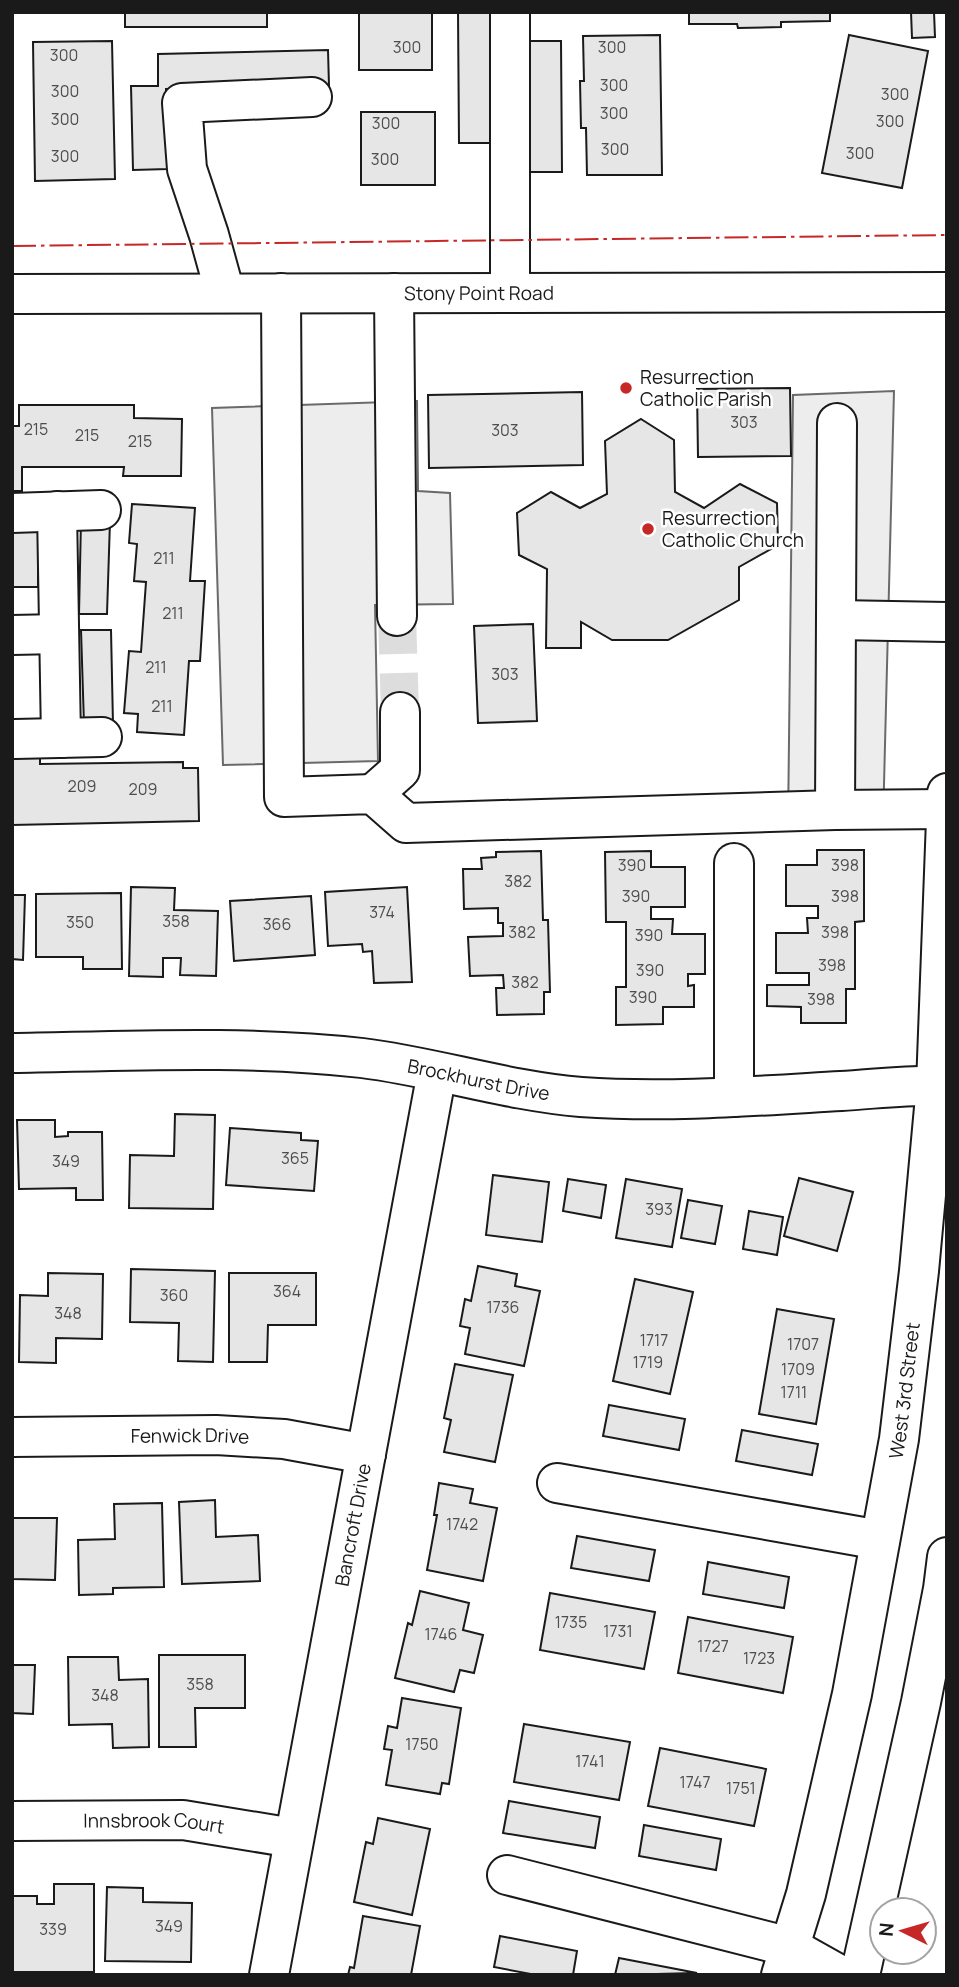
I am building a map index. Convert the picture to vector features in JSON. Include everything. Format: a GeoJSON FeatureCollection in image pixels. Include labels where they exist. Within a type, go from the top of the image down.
{"type":"FeatureCollection","features":[{"type":"Feature","properties":{"kind":"street"},"geometry":{"type":"LineString","coordinates":[[510,12],[510,293]]}},
{"type":"Feature","properties":{"kind":"street"},"geometry":{"type":"LineString","coordinates":[[225,293],[187,169],[182,103],[312,97]]}},
{"type":"Feature","properties":{"kind":"street","name":"Stony Point Road"},"geometry":{"type":"LineString","coordinates":[[12,294],[947,292]]}},
{"type":"Feature","properties":{"kind":"street"},"geometry":{"type":"LineString","coordinates":[[281,293],[285,797],[373,794],[400,770],[400,712]]}},
{"type":"Feature","properties":{"kind":"street"},"geometry":{"type":"LineString","coordinates":[[394,293],[397,616]]}},
{"type":"Feature","properties":{"kind":"street"},"geometry":{"type":"LineString","coordinates":[[835,810],[837,423]]}},
{"type":"Feature","properties":{"kind":"street"},"geometry":{"type":"LineString","coordinates":[[12,513],[101,510]]}},
{"type":"Feature","properties":{"kind":"street"},"geometry":{"type":"LineString","coordinates":[[57,511],[61,738]]}},
{"type":"Feature","properties":{"kind":"street"},"geometry":{"type":"LineString","coordinates":[[837,620],[947,622]]}},
{"type":"Feature","properties":{"kind":"street"},"geometry":{"type":"LineString","coordinates":[[12,635],[59,634]]}},
{"type":"Feature","properties":{"kind":"street"},"geometry":{"type":"LineString","coordinates":[[15,739],[102,737]]}},
{"type":"Feature","properties":{"kind":"street"},"geometry":{"type":"LineString","coordinates":[[373,794],[406,823],[835,810],[946,801]]}},
{"type":"Feature","properties":{"kind":"street","name":"West 3rd Street"},"geometry":{"type":"LineString","coordinates":[[786,1961],[806,1894],[852,1694],[902,1413],[941,1086],[946,801]]}},
{"type":"Feature","properties":{"kind":"street"},"geometry":{"type":"LineString","coordinates":[[734,863],[734,1097]]}},
{"type":"Feature","properties":{"kind":"street","name":"Brockhurst Drive"},"geometry":{"type":"LineString","coordinates":[[12,1053],[217,1049],[293,1052],[365,1059],[580,1097],[734,1097],[941,1086]]}},
{"type":"Feature","properties":{"kind":"street","name":"Bancroft Drive"},"geometry":{"type":"LineString","coordinates":[[269,1975],[437,1072]]}},
{"type":"Feature","properties":{"kind":"street","name":"Fenwick Drive"},"geometry":{"type":"LineString","coordinates":[[12,1437],[216,1435],[284,1439],[366,1454]]}},
{"type":"Feature","properties":{"kind":"street"},"geometry":{"type":"LineString","coordinates":[[557,1483],[880,1541]]}},
{"type":"Feature","properties":{"kind":"street"},"geometry":{"type":"LineString","coordinates":[[860,1975],[921,1702],[947,1558]]}},
{"type":"Feature","properties":{"kind":"street","name":"Innsbrook Court"},"geometry":{"type":"LineString","coordinates":[[12,1821],[183,1820],[293,1838]]}},
{"type":"Feature","properties":{"kind":"street"},"geometry":{"type":"LineString","coordinates":[[508,1875],[786,1961],[840,1975]]}},
{"type":"Feature","properties":{"kind":"shaded area"},"geometry":{"type":"Polygon","coordinates":[[[894,391],[883,824],[788,826],[793,395],[894,391]]]}},
{"type":"Feature","properties":{"kind":"shaded area"},"geometry":{"type":"Polygon","coordinates":[[[417,401],[418,491],[450,493],[453,604],[375,605],[378,761],[223,765],[212,408],[417,401]]]}},
{"type":"Feature","properties":{"kind":"building"},"geometry":{"type":"Polygon","coordinates":[[[125,12],[267,12],[267,27],[125,27],[125,12]]]}},
{"type":"Feature","properties":{"kind":"building"},"geometry":{"type":"Polygon","coordinates":[[[359,12],[432,12],[432,70],[359,70],[359,12]]]}},
{"type":"Feature","properties":{"kind":"building"},"geometry":{"type":"Polygon","coordinates":[[[458,12],[490,12],[490,143],[459,143],[458,12]]]}},
{"type":"Feature","properties":{"kind":"building"},"geometry":{"type":"Polygon","coordinates":[[[689,12],[830,12],[830,21],[781,22],[781,27],[738,28],[737,24],[689,24],[689,12]]]}},
{"type":"Feature","properties":{"kind":"building"},"geometry":{"type":"Polygon","coordinates":[[[911,12],[934,12],[935,37],[912,38],[911,12]]]}},
{"type":"Feature","properties":{"kind":"building"},"geometry":{"type":"Polygon","coordinates":[[[660,35],[662,175],[587,175],[586,128],[581,128],[583,36],[660,35]]]}},
{"type":"Feature","properties":{"kind":"building"},"geometry":{"type":"Polygon","coordinates":[[[849,35],[928,51],[902,188],[822,173],[849,35]]]}},
{"type":"Feature","properties":{"kind":"building"},"geometry":{"type":"Polygon","coordinates":[[[112,41],[115,179],[35,181],[33,42],[112,41]]]}},
{"type":"Feature","properties":{"kind":"building"},"geometry":{"type":"Polygon","coordinates":[[[529,41],[561,41],[562,172],[530,172],[529,41]]]}},
{"type":"Feature","properties":{"kind":"building"},"geometry":{"type":"Polygon","coordinates":[[[328,50],[329,86],[166,89],[168,169],[133,170],[131,86],[158,86],[158,54],[328,50]]]}},
{"type":"Feature","properties":{"kind":"building"},"geometry":{"type":"Polygon","coordinates":[[[361,112],[435,112],[435,185],[361,185],[361,112]]]}},
{"type":"Feature","properties":{"kind":"building"},"geometry":{"type":"Polygon","coordinates":[[[790,388],[791,456],[698,457],[697,389],[790,388]]]}},
{"type":"Feature","properties":{"kind":"building"},"geometry":{"type":"Polygon","coordinates":[[[582,392],[583,465],[429,468],[428,395],[582,392]]]}},
{"type":"Feature","properties":{"kind":"building"},"geometry":{"type":"Polygon","coordinates":[[[19,405],[134,405],[134,418],[182,419],[181,476],[123,476],[124,467],[22,467],[22,491],[12,491],[12,426],[19,426],[19,405]]]}},
{"type":"Feature","properties":{"kind":"building","name":"Resurrection Catholic Church"},"geometry":{"type":"Polygon","coordinates":[[[641,419],[674,440],[675,492],[704,508],[740,484],[777,503],[778,545],[739,567],[739,600],[668,640],[612,640],[581,622],[581,648],[546,648],[547,569],[519,555],[517,513],[551,492],[580,508],[607,494],[605,441],[641,419]]]}},
{"type":"Feature","properties":{"kind":"building"},"geometry":{"type":"Polygon","coordinates":[[[132,504],[195,508],[190,581],[205,581],[200,661],[189,661],[184,735],[137,732],[138,714],[124,713],[129,651],[141,652],[146,582],[134,581],[137,544],[129,543],[132,504]]]}},
{"type":"Feature","properties":{"kind":"building"},"geometry":{"type":"Polygon","coordinates":[[[81,520],[110,521],[107,614],[79,614],[81,520]]]}},
{"type":"Feature","properties":{"kind":"building"},"geometry":{"type":"Polygon","coordinates":[[[12,522],[38,522],[38,587],[12,587],[12,522]]]}},
{"type":"Feature","properties":{"kind":"building"},"geometry":{"type":"Polygon","coordinates":[[[533,624],[537,721],[478,723],[474,626],[533,624]]]}},
{"type":"Feature","properties":{"kind":"building"},"geometry":{"type":"Polygon","coordinates":[[[81,630],[111,630],[113,724],[84,725],[81,630]]]}},
{"type":"Feature","properties":{"kind":"building"},"geometry":{"type":"Polygon","coordinates":[[[40,757],[40,764],[183,762],[183,768],[198,768],[199,821],[12,825],[12,758],[40,757]]]}},
{"type":"Feature","properties":{"kind":"building"},"geometry":{"type":"Polygon","coordinates":[[[817,850],[864,850],[864,921],[855,922],[855,989],[846,989],[846,1023],[801,1023],[801,1007],[767,1006],[767,985],[809,985],[809,973],[776,973],[776,933],[808,933],[807,918],[818,918],[818,906],[786,906],[786,865],[817,865],[817,850]]]}},
{"type":"Feature","properties":{"kind":"building"},"geometry":{"type":"Polygon","coordinates":[[[541,851],[543,920],[548,920],[550,992],[544,992],[544,1014],[497,1015],[496,988],[504,988],[503,975],[470,976],[468,937],[503,936],[503,923],[498,923],[498,908],[464,909],[463,869],[482,869],[481,858],[496,857],[496,852],[541,851]]]}},
{"type":"Feature","properties":{"kind":"building"},"geometry":{"type":"Polygon","coordinates":[[[651,851],[651,867],[685,867],[685,907],[651,907],[651,919],[673,919],[672,934],[705,934],[705,974],[688,974],[688,986],[694,985],[694,1007],[663,1007],[663,1024],[616,1025],[616,987],[626,987],[626,922],[606,922],[605,852],[651,851]]]}},
{"type":"Feature","properties":{"kind":"building"},"geometry":{"type":"Polygon","coordinates":[[[131,887],[175,888],[174,910],[218,911],[216,976],[180,975],[181,958],[163,958],[163,977],[129,976],[131,887]]]}},
{"type":"Feature","properties":{"kind":"building"},"geometry":{"type":"Polygon","coordinates":[[[407,887],[412,982],[374,983],[372,951],[363,952],[362,944],[328,946],[325,892],[407,887]]]}},
{"type":"Feature","properties":{"kind":"building"},"geometry":{"type":"Polygon","coordinates":[[[121,893],[122,969],[83,969],[83,957],[36,957],[36,894],[121,893]]]}},
{"type":"Feature","properties":{"kind":"building"},"geometry":{"type":"Polygon","coordinates":[[[12,895],[25,895],[23,960],[12,959],[12,895]]]}},
{"type":"Feature","properties":{"kind":"building"},"geometry":{"type":"Polygon","coordinates":[[[311,896],[315,955],[234,961],[230,901],[311,896]]]}},
{"type":"Feature","properties":{"kind":"building"},"geometry":{"type":"Polygon","coordinates":[[[175,1114],[215,1115],[213,1209],[129,1208],[130,1155],[174,1156],[175,1114]]]}},
{"type":"Feature","properties":{"kind":"building"},"geometry":{"type":"Polygon","coordinates":[[[17,1120],[55,1120],[55,1137],[68,1136],[68,1132],[102,1132],[103,1200],[76,1200],[76,1188],[19,1189],[17,1120]]]}},
{"type":"Feature","properties":{"kind":"building"},"geometry":{"type":"Polygon","coordinates":[[[230,1128],[301,1133],[301,1140],[318,1141],[314,1191],[226,1185],[230,1128]]]}},
{"type":"Feature","properties":{"kind":"building"},"geometry":{"type":"Polygon","coordinates":[[[493,1175],[549,1182],[542,1242],[486,1235],[493,1175]]]}},
{"type":"Feature","properties":{"kind":"building"},"geometry":{"type":"Polygon","coordinates":[[[799,1178],[853,1192],[837,1251],[784,1236],[799,1178]]]}},
{"type":"Feature","properties":{"kind":"building"},"geometry":{"type":"Polygon","coordinates":[[[568,1179],[606,1185],[601,1218],[563,1211],[568,1179]]]}},
{"type":"Feature","properties":{"kind":"building"},"geometry":{"type":"Polygon","coordinates":[[[626,1179],[682,1189],[672,1247],[616,1238],[626,1179]]]}},
{"type":"Feature","properties":{"kind":"building"},"geometry":{"type":"Polygon","coordinates":[[[688,1200],[722,1206],[715,1244],[681,1238],[688,1200]]]}},
{"type":"Feature","properties":{"kind":"building"},"geometry":{"type":"Polygon","coordinates":[[[749,1211],[783,1217],[777,1255],[743,1249],[749,1211]]]}},
{"type":"Feature","properties":{"kind":"building"},"geometry":{"type":"Polygon","coordinates":[[[478,1266],[517,1274],[515,1286],[540,1291],[524,1366],[465,1354],[470,1328],[460,1326],[465,1299],[471,1301],[478,1266]]]}},
{"type":"Feature","properties":{"kind":"building"},"geometry":{"type":"Polygon","coordinates":[[[131,1269],[215,1271],[213,1362],[178,1361],[179,1323],[130,1322],[131,1269]]]}},
{"type":"Feature","properties":{"kind":"building"},"geometry":{"type":"Polygon","coordinates":[[[48,1273],[103,1274],[102,1339],[56,1338],[56,1363],[19,1362],[20,1295],[48,1296],[48,1273]]]}},
{"type":"Feature","properties":{"kind":"building"},"geometry":{"type":"Polygon","coordinates":[[[229,1273],[316,1273],[316,1325],[268,1325],[267,1362],[229,1362],[229,1273]]]}},
{"type":"Feature","properties":{"kind":"building"},"geometry":{"type":"Polygon","coordinates":[[[635,1279],[693,1292],[670,1394],[613,1381],[635,1279]]]}},
{"type":"Feature","properties":{"kind":"building"},"geometry":{"type":"Polygon","coordinates":[[[777,1309],[834,1319],[816,1424],[759,1414],[777,1309]]]}},
{"type":"Feature","properties":{"kind":"building"},"geometry":{"type":"Polygon","coordinates":[[[455,1364],[513,1375],[495,1462],[444,1452],[451,1420],[444,1418],[455,1364]]]}},
{"type":"Feature","properties":{"kind":"building"},"geometry":{"type":"Polygon","coordinates":[[[609,1405],[685,1419],[679,1450],[603,1436],[609,1405]]]}},
{"type":"Feature","properties":{"kind":"building"},"geometry":{"type":"Polygon","coordinates":[[[742,1430],[818,1444],[812,1475],[736,1461],[742,1430]]]}},
{"type":"Feature","properties":{"kind":"building"},"geometry":{"type":"Polygon","coordinates":[[[439,1483],[473,1489],[470,1503],[497,1508],[483,1581],[427,1570],[437,1515],[434,1515],[439,1483]]]}},
{"type":"Feature","properties":{"kind":"building"},"geometry":{"type":"Polygon","coordinates":[[[215,1500],[216,1537],[258,1535],[260,1581],[182,1584],[179,1502],[215,1500]]]}},
{"type":"Feature","properties":{"kind":"building"},"geometry":{"type":"Polygon","coordinates":[[[162,1503],[164,1587],[113,1588],[113,1594],[79,1595],[78,1540],[115,1539],[114,1504],[162,1503]]]}},
{"type":"Feature","properties":{"kind":"building"},"geometry":{"type":"Polygon","coordinates":[[[12,1518],[57,1518],[55,1580],[12,1579],[12,1518]]]}},
{"type":"Feature","properties":{"kind":"building"},"geometry":{"type":"Polygon","coordinates":[[[577,1536],[655,1550],[649,1581],[571,1568],[577,1536]]]}},
{"type":"Feature","properties":{"kind":"building"},"geometry":{"type":"Polygon","coordinates":[[[708,1562],[789,1577],[784,1608],[703,1594],[708,1562]]]}},
{"type":"Feature","properties":{"kind":"building"},"geometry":{"type":"Polygon","coordinates":[[[420,1591],[469,1603],[463,1630],[483,1635],[474,1673],[460,1670],[454,1692],[395,1678],[408,1623],[412,1625],[420,1591]]]}},
{"type":"Feature","properties":{"kind":"building"},"geometry":{"type":"Polygon","coordinates":[[[550,1593],[655,1612],[644,1669],[540,1650],[550,1593]]]}},
{"type":"Feature","properties":{"kind":"building"},"geometry":{"type":"Polygon","coordinates":[[[688,1617],[793,1637],[783,1693],[678,1673],[688,1617]]]}},
{"type":"Feature","properties":{"kind":"building"},"geometry":{"type":"Polygon","coordinates":[[[159,1655],[245,1655],[245,1708],[195,1708],[196,1747],[159,1747],[159,1655]]]}},
{"type":"Feature","properties":{"kind":"building"},"geometry":{"type":"Polygon","coordinates":[[[68,1657],[118,1657],[119,1680],[148,1679],[149,1747],[113,1748],[112,1724],[69,1725],[68,1657]]]}},
{"type":"Feature","properties":{"kind":"building"},"geometry":{"type":"Polygon","coordinates":[[[12,1665],[35,1665],[33,1714],[12,1713],[12,1665]]]}},
{"type":"Feature","properties":{"kind":"building"},"geometry":{"type":"Polygon","coordinates":[[[402,1698],[461,1708],[449,1784],[442,1783],[440,1794],[386,1785],[392,1750],[384,1749],[388,1726],[397,1728],[402,1698]]]}},
{"type":"Feature","properties":{"kind":"building"},"geometry":{"type":"Polygon","coordinates":[[[524,1724],[630,1742],[619,1800],[514,1782],[524,1724]]]}},
{"type":"Feature","properties":{"kind":"building"},"geometry":{"type":"Polygon","coordinates":[[[660,1748],[766,1769],[754,1826],[648,1806],[660,1748]]]}},
{"type":"Feature","properties":{"kind":"building"},"geometry":{"type":"Polygon","coordinates":[[[509,1801],[600,1817],[595,1848],[503,1833],[509,1801]]]}},
{"type":"Feature","properties":{"kind":"building"},"geometry":{"type":"Polygon","coordinates":[[[378,1818],[430,1829],[412,1915],[354,1902],[366,1842],[373,1844],[378,1818]]]}},
{"type":"Feature","properties":{"kind":"building"},"geometry":{"type":"Polygon","coordinates":[[[644,1825],[721,1839],[716,1870],[639,1856],[644,1825]]]}},
{"type":"Feature","properties":{"kind":"building"},"geometry":{"type":"Polygon","coordinates":[[[54,1884],[94,1884],[94,1972],[12,1972],[12,1896],[37,1896],[37,1904],[54,1904],[54,1884]]]}},
{"type":"Feature","properties":{"kind":"building"},"geometry":{"type":"Polygon","coordinates":[[[107,1887],[143,1888],[143,1902],[192,1903],[191,1962],[105,1961],[107,1887]]]}},
{"type":"Feature","properties":{"kind":"building"},"geometry":{"type":"Polygon","coordinates":[[[363,1916],[420,1926],[411,1975],[348,1975],[350,1967],[354,1968],[363,1916]]]}},
{"type":"Feature","properties":{"kind":"building"},"geometry":{"type":"Polygon","coordinates":[[[500,1936],[577,1951],[573,1975],[536,1975],[494,1967],[500,1936]]]}},
{"type":"Feature","properties":{"kind":"building"},"geometry":{"type":"Polygon","coordinates":[[[619,1958],[697,1973],[615,1975],[619,1958]]]}},
{"type":"Feature","properties":{"kind":"tunnel"},"geometry":{"type":"LineString","coordinates":[[397,616],[400,712]]}},
{"type":"Feature","properties":{"kind":"power"},"geometry":{"type":"LineString","coordinates":[[12,246],[947,235]]}},
{"type":"Feature","properties":{"kind":"place","name":"Resurrection Catholic Parish"},"geometry":{"type":"Point","coordinates":[626,388]}},
{"type":"Feature","properties":{"kind":"place","name":"Resurrection Catholic Church"},"geometry":{"type":"Point","coordinates":[648,529]}}]}
